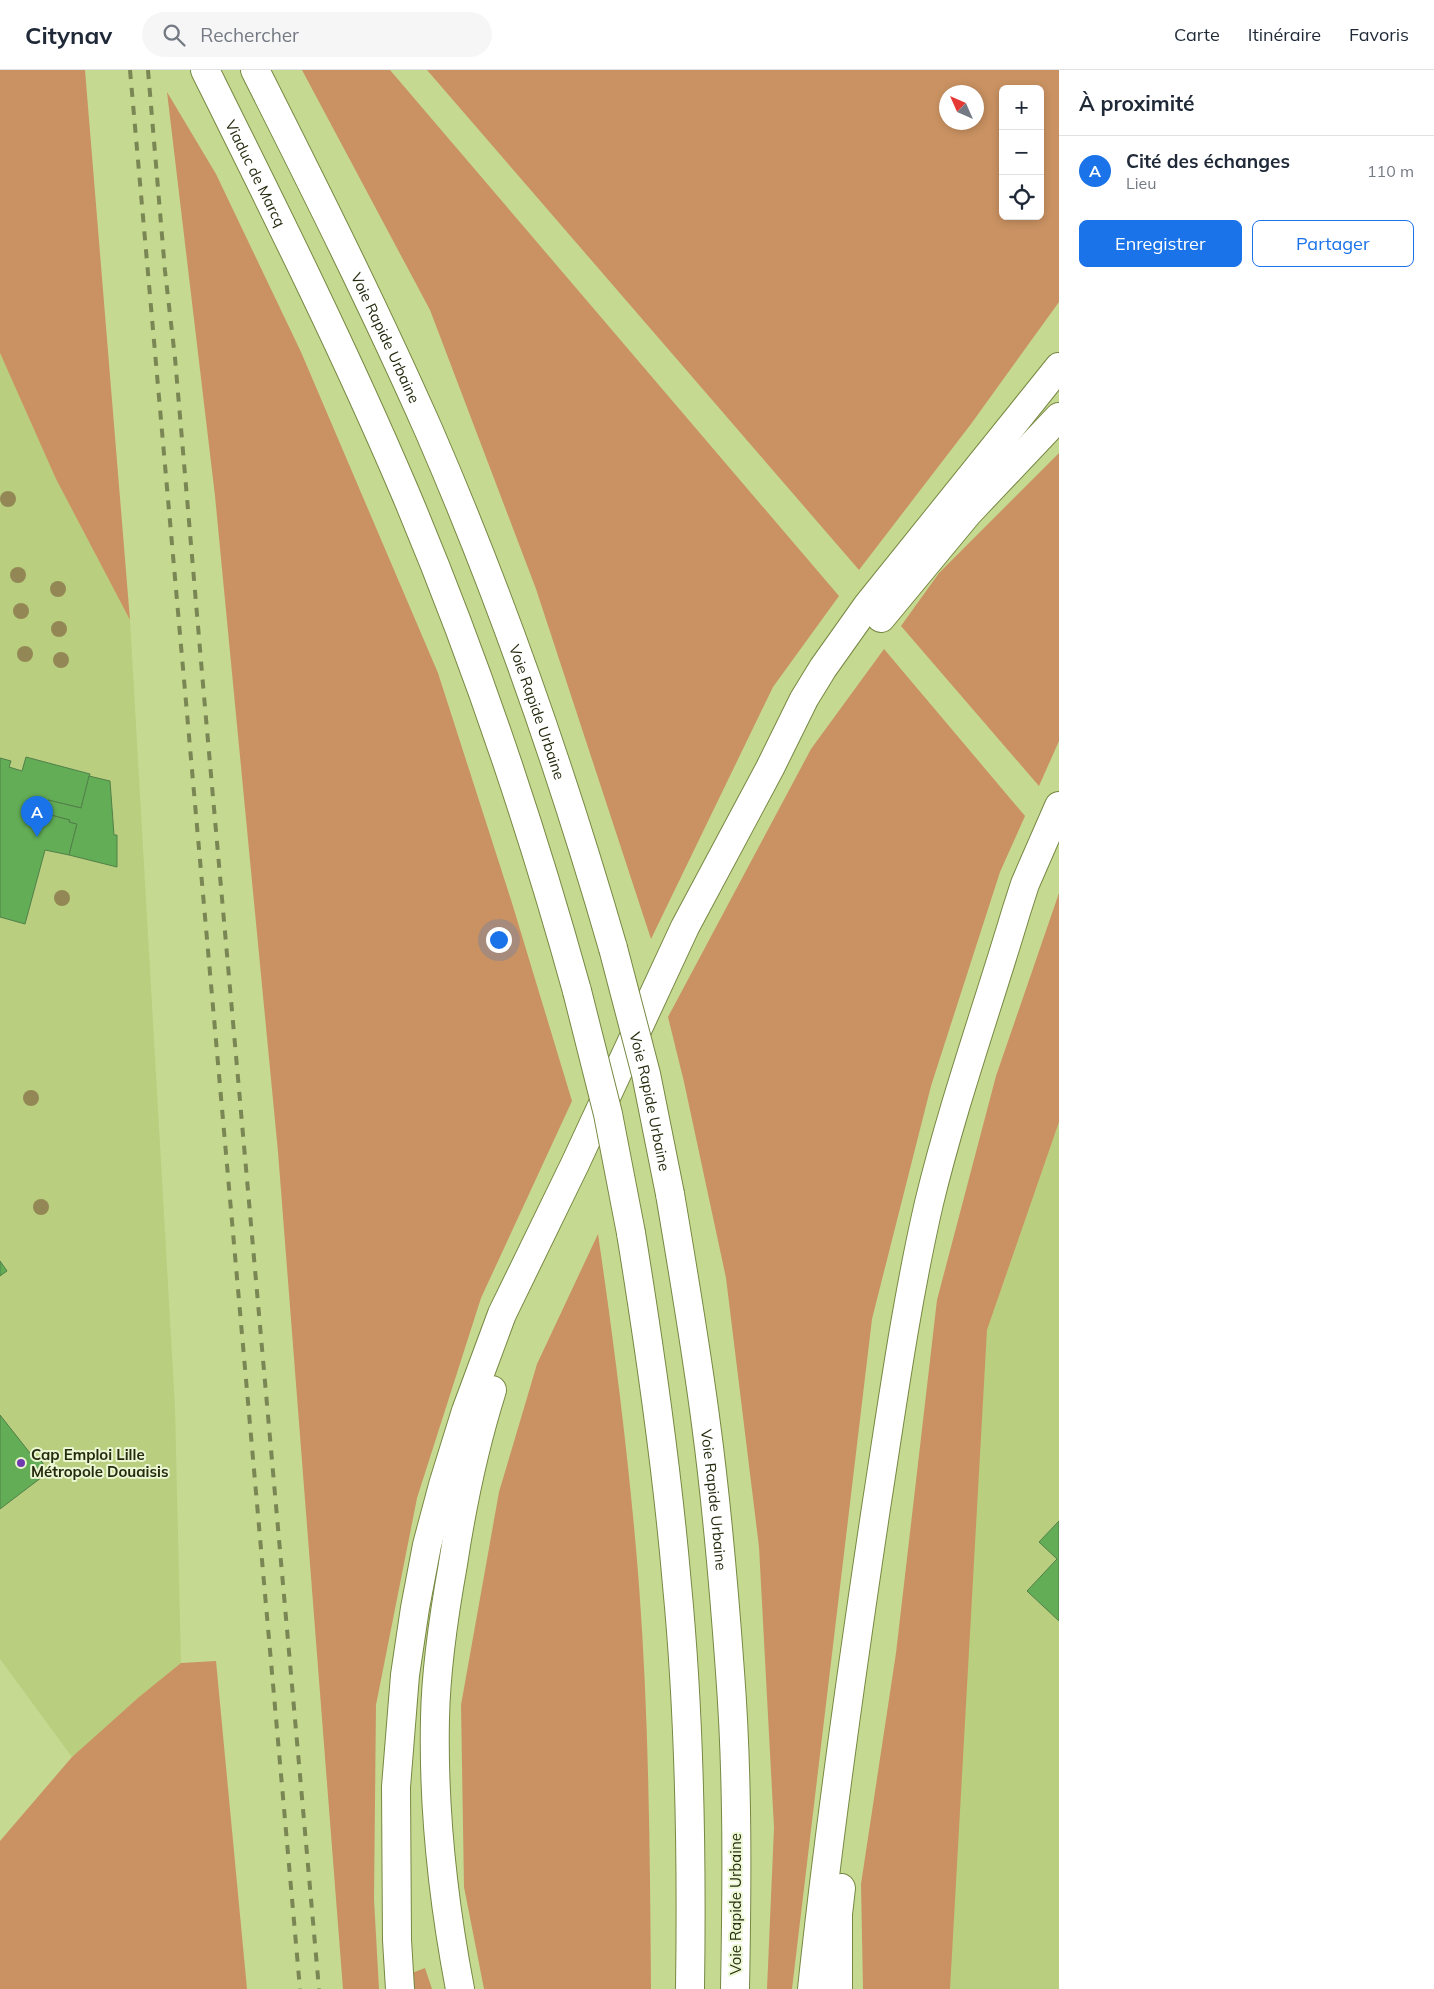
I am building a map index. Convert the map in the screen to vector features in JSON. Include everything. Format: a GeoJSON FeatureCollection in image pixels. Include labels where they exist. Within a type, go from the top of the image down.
{"type":"FeatureCollection","features":[{"type":"Feature","properties":{"kind":"highway","name":"Viaduc de Marcq"},"geometry":{"type":"LineString","coordinates":[[205,70],[306,275],[404,490],[490,712],[528,824],[577,991],[608,1114],[631,1233],[658,1414],[681,1624],[690,1827],[690,1989]]}},
{"type":"Feature","properties":{"kind":"highway","name":"Voie Rapide Urbaine"},"geometry":{"type":"LineString","coordinates":[[255,70],[382,326],[430,433],[497,597],[562,781],[614,948],[644,1065],[670,1194],[690,1308],[706,1426],[730,1673],[736,1857],[735,1989]]}},
{"type":"Feature","properties":{"kind":"highway"},"geometry":{"type":"LineString","coordinates":[[400,1989],[395,1833],[398,1748],[406,1666],[427,1545],[453,1452],[502,1314],[575,1164],[685,927],[770,768],[804,698],[867,606],[1059,366]]}},
{"type":"Feature","properties":{"kind":"highway"},"geometry":{"type":"LineString","coordinates":[[770,768],[862,641],[904,589],[998,480],[1059,417]]}},
{"type":"Feature","properties":{"kind":"highway"},"geometry":{"type":"LineString","coordinates":[[812,1989],[823,1884],[849,1688],[906,1321],[931,1197],[959,1093],[1025,884],[1059,806]]}},
{"type":"Feature","properties":{"kind":"highway"},"geometry":{"type":"LineString","coordinates":[[990,999],[1059,841]]}},
{"type":"Feature","properties":{"kind":"highway"},"geometry":{"type":"LineString","coordinates":[[460,1989],[442,1879],[436,1799],[435,1717],[446,1601],[460,1520],[486,1408],[527,1289],[575,1164]]}},
{"type":"Feature","properties":{"kind":"highway"},"geometry":{"type":"LineString","coordinates":[[838,1989],[838,1914],[866,1679],[887,1439]]}},
{"type":"Feature","properties":{"kind":"shaded area"},"geometry":{"type":"Polygon","coordinates":[[[0,70],[85,70],[130,620],[56,479],[0,353],[0,70]]]}},
{"type":"Feature","properties":{"kind":"shaded area"},"geometry":{"type":"Polygon","coordinates":[[[302,70],[390,70],[839,596],[773,687],[651,939],[536,589],[430,310],[302,70]]]}},
{"type":"Feature","properties":{"kind":"shaded area"},"geometry":{"type":"Polygon","coordinates":[[[427,70],[1059,70],[1059,302],[971,424],[859,570],[427,70]]]}},
{"type":"Feature","properties":{"kind":"shaded area"},"geometry":{"type":"Polygon","coordinates":[[[167,92],[216,174],[301,352],[438,673],[512,903],[572,1101],[481,1298],[417,1498],[376,1705],[374,1899],[379,1989],[343,1989],[278,1152],[215,496],[167,92]]]}},
{"type":"Feature","properties":{"kind":"shaded area"},"geometry":{"type":"Polygon","coordinates":[[[0,353],[56,479],[130,620],[175,1407],[181,1663],[139,1697],[72,1757],[0,1659],[0,353]]]}},
{"type":"Feature","properties":{"kind":"shaded area"},"geometry":{"type":"Polygon","coordinates":[[[1059,453],[1059,741],[1039,786],[901,626],[939,573],[1059,453]]]}},
{"type":"Feature","properties":{"kind":"shaded area"},"geometry":{"type":"Polygon","coordinates":[[[884,649],[1025,816],[1000,872],[931,1086],[872,1319],[792,1989],[767,1989],[774,1828],[759,1547],[726,1278],[684,1082],[668,1017],[811,749],[884,649]]]}},
{"type":"Feature","properties":{"kind":"shaded area"},"geometry":{"type":"Polygon","coordinates":[[[1059,893],[1059,1122],[987,1330],[950,1989],[863,1989],[861,1884],[896,1653],[937,1300],[996,1076],[1059,893]]]}},
{"type":"Feature","properties":{"kind":"shaded area"},"geometry":{"type":"Polygon","coordinates":[[[1059,1122],[1059,1989],[949,1989],[959,1788],[987,1330],[1059,1122]]]}},
{"type":"Feature","properties":{"kind":"shaded area"},"geometry":{"type":"Polygon","coordinates":[[[598,1234],[622,1409],[639,1585],[647,1737],[651,1989],[484,1989],[464,1887],[461,1705],[499,1492],[537,1364],[598,1234]]]}},
{"type":"Feature","properties":{"kind":"shaded area"},"geometry":{"type":"Polygon","coordinates":[[[216,1661],[247,1989],[0,1989],[0,1841],[72,1757],[139,1697],[181,1663],[216,1661]]]}},
{"type":"Feature","properties":{"kind":"shaded area"},"geometry":{"type":"Polygon","coordinates":[[[425,1968],[432,1989],[414,1989],[412,1973],[425,1968]]]}},
{"type":"Feature","properties":{"kind":"building"},"geometry":{"type":"Polygon","coordinates":[[[26,757],[90,774],[81,808],[48,800],[44,813],[70,820],[69,822],[77,824],[69,855],[45,850],[25,924],[0,917],[0,758],[11,761],[9,767],[22,771],[26,757]]]}},
{"type":"Feature","properties":{"kind":"building"},"geometry":{"type":"Polygon","coordinates":[[[89,776],[110,781],[114,835],[117,835],[117,867],[69,855],[77,824],[69,822],[70,820],[44,813],[48,800],[81,808],[89,776]]]}},
{"type":"Feature","properties":{"kind":"building"},"geometry":{"type":"Polygon","coordinates":[[[0,1261],[7,1271],[0,1276],[0,1261]]]}},
{"type":"Feature","properties":{"kind":"building","name":"Cap Emploi Lille Métropole Douaisis"},"geometry":{"type":"Polygon","coordinates":[[[0,1415],[37,1462],[40,1459],[44,1465],[41,1467],[46,1474],[0,1509],[0,1415]]]}},
{"type":"Feature","properties":{"kind":"building"},"geometry":{"type":"Polygon","coordinates":[[[1059,1521],[1059,1621],[1027,1591],[1057,1559],[1039,1542],[1059,1521]]]}},
{"type":"Feature","properties":{"kind":"railway"},"geometry":{"type":"LineString","coordinates":[[130,70],[300,1989]]}},
{"type":"Feature","properties":{"kind":"railway"},"geometry":{"type":"LineString","coordinates":[[148,70],[319,1989]]}},
{"type":"Feature","properties":{"kind":"place","name":"Cité des échanges"},"geometry":{"type":"Point","coordinates":[37,837]}},
{"type":"Feature","properties":{"kind":"place","name":"Cap Emploi Lille Métropole Douaisis"},"geometry":{"type":"Point","coordinates":[21,1463]}}]}
